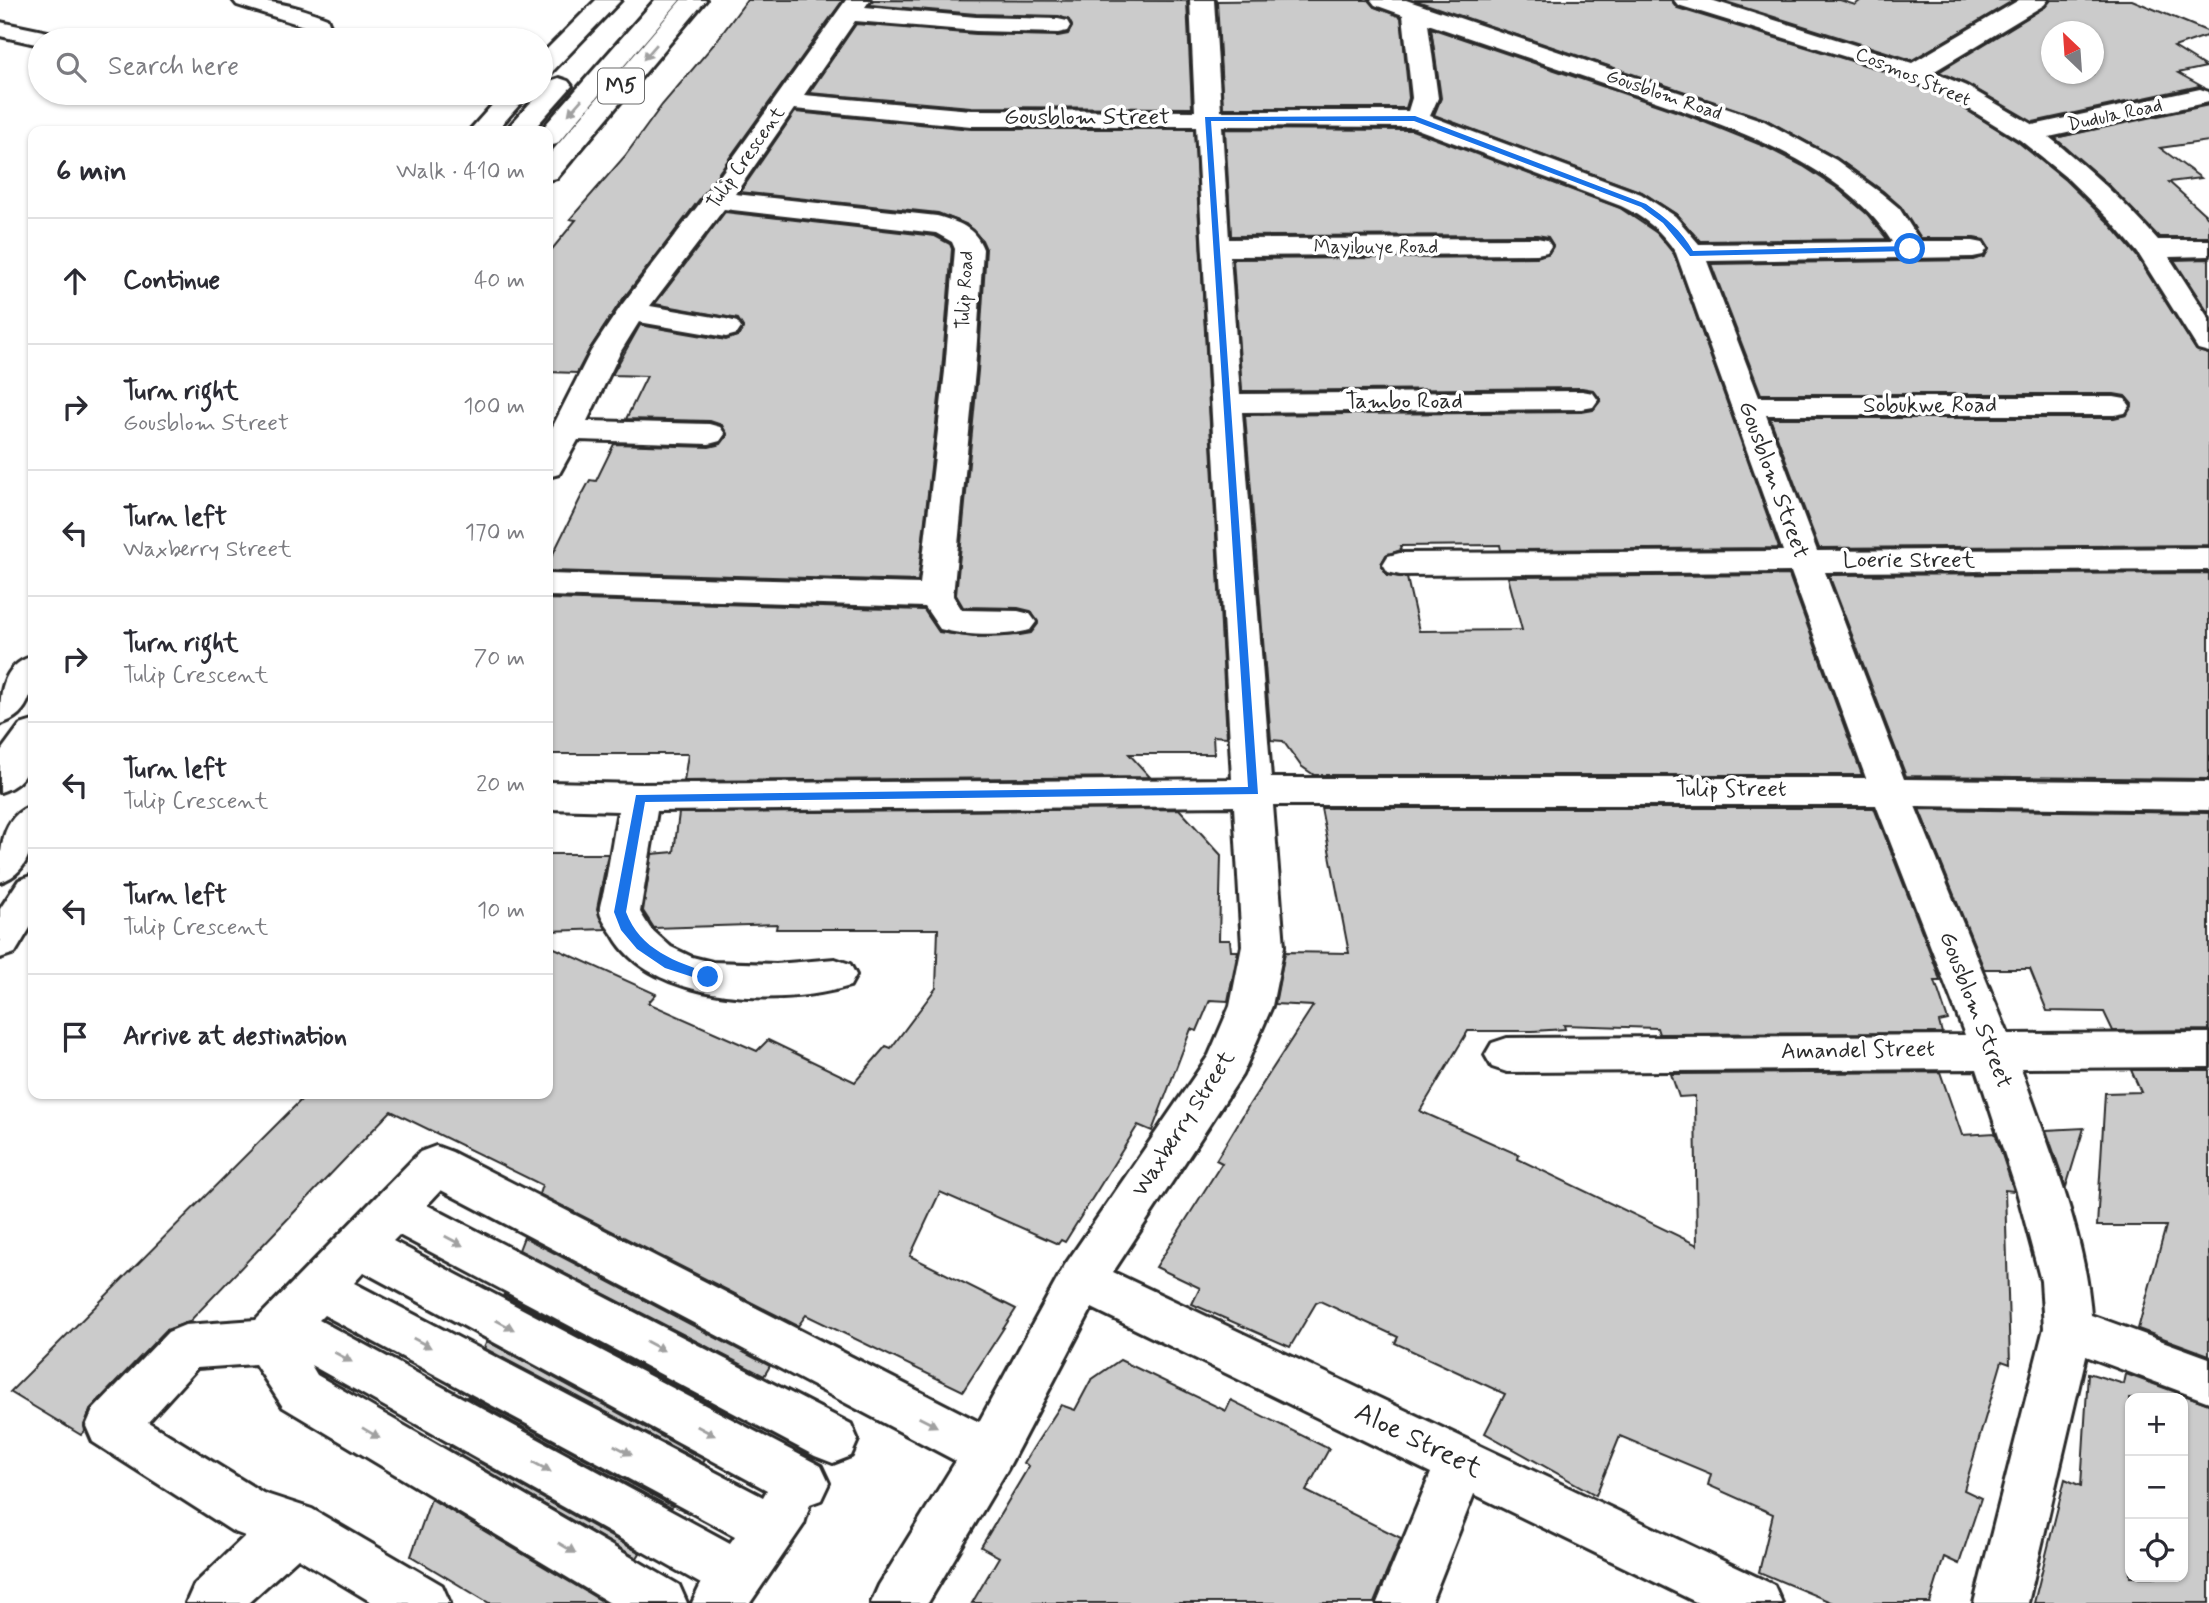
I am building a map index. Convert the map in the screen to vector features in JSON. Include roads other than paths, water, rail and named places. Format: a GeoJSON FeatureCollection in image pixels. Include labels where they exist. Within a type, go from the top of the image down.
{"type":"FeatureCollection","features":[{"type":"Feature","properties":{"kind":"street"},"geometry":{"type":"LineString","coordinates":[[244,0],[296,14],[318,23],[320,28]]}},
{"type":"Feature","properties":{"kind":"street"},"geometry":{"type":"LineString","coordinates":[[553,57],[609,0]]}},
{"type":"Feature","properties":{"kind":"street"},"geometry":{"type":"LineString","coordinates":[[553,92],[637,0]]}},
{"type":"Feature","properties":{"kind":"street"},"geometry":{"type":"LineString","coordinates":[[553,132],[668,0]]}},
{"type":"Feature","properties":{"kind":"street","name":"M5"},"geometry":{"type":"LineString","coordinates":[[553,166],[694,0]]}},
{"type":"Feature","properties":{"kind":"street","name":"Waxberry Street"},"geometry":{"type":"LineString","coordinates":[[898,1603],[989,1453],[1082,1280],[1227,1063],[1251,1006],[1264,946],[1215,248],[1202,0]]}},
{"type":"Feature","properties":{"kind":"street","name":"Gousblom Road"},"geometry":{"type":"LineString","coordinates":[[1383,0],[1755,127],[1827,166],[1871,199],[1889,214],[1910,249]]}},
{"type":"Feature","properties":{"kind":"street"},"geometry":{"type":"LineString","coordinates":[[1913,73],[2036,0]]}},
{"type":"Feature","properties":{"kind":"street","name":"Cosmos Street"},"geometry":{"type":"LineString","coordinates":[[1702,2],[1888,62],[1957,91],[2029,134],[2076,172],[2121,215],[2150,249],[2209,343]]}},
{"type":"Feature","properties":{"kind":"street"},"geometry":{"type":"LineString","coordinates":[[853,6],[976,24],[1058,26]]}},
{"type":"Feature","properties":{"kind":"street","name":"Tulip Crescent"},"geometry":{"type":"LineString","coordinates":[[553,458],[606,351],[631,312],[717,200],[853,6]]}},
{"type":"Feature","properties":{"kind":"street"},"geometry":{"type":"LineString","coordinates":[[1415,11],[1425,98],[1423,108],[1415,118]]}},
{"type":"Feature","properties":{"kind":"street"},"geometry":{"type":"LineString","coordinates":[[0,29],[28,35]]}},
{"type":"Feature","properties":{"kind":"street","name":"Dudula Road"},"geometry":{"type":"LineString","coordinates":[[2029,134],[2200,96]]}},
{"type":"Feature","properties":{"kind":"street","name":"Gousblom Street"},"geometry":{"type":"LineString","coordinates":[[786,101],[971,118],[1415,118],[1643,206],[1666,221],[1680,235],[1690,253],[1889,790],[1993,1050],[2040,1192],[2065,1281],[2068,1328],[2001,1603]]}},
{"type":"Feature","properties":{"kind":"street"},"geometry":{"type":"LineString","coordinates":[[486,126],[503,105]]}},
{"type":"Feature","properties":{"kind":"street"},"geometry":{"type":"LineString","coordinates":[[523,126],[542,105]]}},
{"type":"Feature","properties":{"kind":"street","name":"Tulip Road"},"geometry":{"type":"LineString","coordinates":[[717,200],[922,222],[962,234],[967,241],[969,249],[960,371],[936,596]]}},
{"type":"Feature","properties":{"kind":"street","name":"Mayibuye Road"},"geometry":{"type":"LineString","coordinates":[[1215,248],[1537,246]]}},
{"type":"Feature","properties":{"kind":"street"},"geometry":{"type":"LineString","coordinates":[[2150,249],[2209,248]]}},
{"type":"Feature","properties":{"kind":"street"},"geometry":{"type":"LineString","coordinates":[[1690,253],[1973,249]]}},
{"type":"Feature","properties":{"kind":"street"},"geometry":{"type":"LineString","coordinates":[[631,312],[726,328]]}},
{"type":"Feature","properties":{"kind":"street","name":"Tambo Road"},"geometry":{"type":"LineString","coordinates":[[1226,403],[1582,401]]}},
{"type":"Feature","properties":{"kind":"street","name":"Sobukwe Road"},"geometry":{"type":"LineString","coordinates":[[1746,406],[2114,406]]}},
{"type":"Feature","properties":{"kind":"street"},"geometry":{"type":"LineString","coordinates":[[568,430],[709,434]]}},
{"type":"Feature","properties":{"kind":"street","name":"Loerie Street"},"geometry":{"type":"LineString","coordinates":[[1400,564],[2209,559]]}},
{"type":"Feature","properties":{"kind":"street"},"geometry":{"type":"LineString","coordinates":[[553,585],[936,596],[952,621],[1018,621]]}},
{"type":"Feature","properties":{"kind":"street"},"geometry":{"type":"LineString","coordinates":[[0,712],[28,675]]}},
{"type":"Feature","properties":{"kind":"street"},"geometry":{"type":"LineString","coordinates":[[0,779],[28,741]]}},
{"type":"Feature","properties":{"kind":"street","name":"Tulip Street"},"geometry":{"type":"LineString","coordinates":[[1254,791],[1889,790],[2209,796]]}},
{"type":"Feature","properties":{"kind":"street"},"geometry":{"type":"LineString","coordinates":[[553,796],[640,798],[1254,791]]}},
{"type":"Feature","properties":{"kind":"street"},"geometry":{"type":"LineString","coordinates":[[640,798],[620,912],[627,930],[641,946],[669,965],[708,977],[751,982],[835,975]]}},
{"type":"Feature","properties":{"kind":"street"},"geometry":{"type":"LineString","coordinates":[[0,868],[28,826]]}},
{"type":"Feature","properties":{"kind":"street"},"geometry":{"type":"LineString","coordinates":[[0,942],[28,898]]}},
{"type":"Feature","properties":{"kind":"street","name":"Amandel Street"},"geometry":{"type":"LineString","coordinates":[[1507,1055],[2209,1050]]}},
{"type":"Feature","properties":{"kind":"street"},"geometry":{"type":"LineString","coordinates":[[423,1603],[294,1527],[250,1514],[111,1426],[185,1347],[276,1333],[436,1165],[989,1453]]}},
{"type":"Feature","properties":{"kind":"street"},"geometry":{"type":"LineString","coordinates":[[393,1209],[833,1440]]}},
{"type":"Feature","properties":{"kind":"street"},"geometry":{"type":"LineString","coordinates":[[358,1246],[803,1483]]}},
{"type":"Feature","properties":{"kind":"street","name":"Aloe Street"},"geometry":{"type":"LineString","coordinates":[[1082,1280],[1755,1603]]}},
{"type":"Feature","properties":{"kind":"street"},"geometry":{"type":"LineString","coordinates":[[319,1288],[771,1528]]}},
{"type":"Feature","properties":{"kind":"street"},"geometry":{"type":"LineString","coordinates":[[2068,1328],[2209,1380]]}},
{"type":"Feature","properties":{"kind":"street"},"geometry":{"type":"LineString","coordinates":[[276,1333],[729,1589],[867,1390]]}},
{"type":"Feature","properties":{"kind":"street"},"geometry":{"type":"LineString","coordinates":[[276,1333],[300,1391],[660,1603]]}},
{"type":"Feature","properties":{"kind":"street"},"geometry":{"type":"LineString","coordinates":[[1404,1603],[1461,1461]]}},
{"type":"Feature","properties":{"kind":"street"},"geometry":{"type":"LineString","coordinates":[[213,1603],[235,1579],[294,1527]]}}]}
